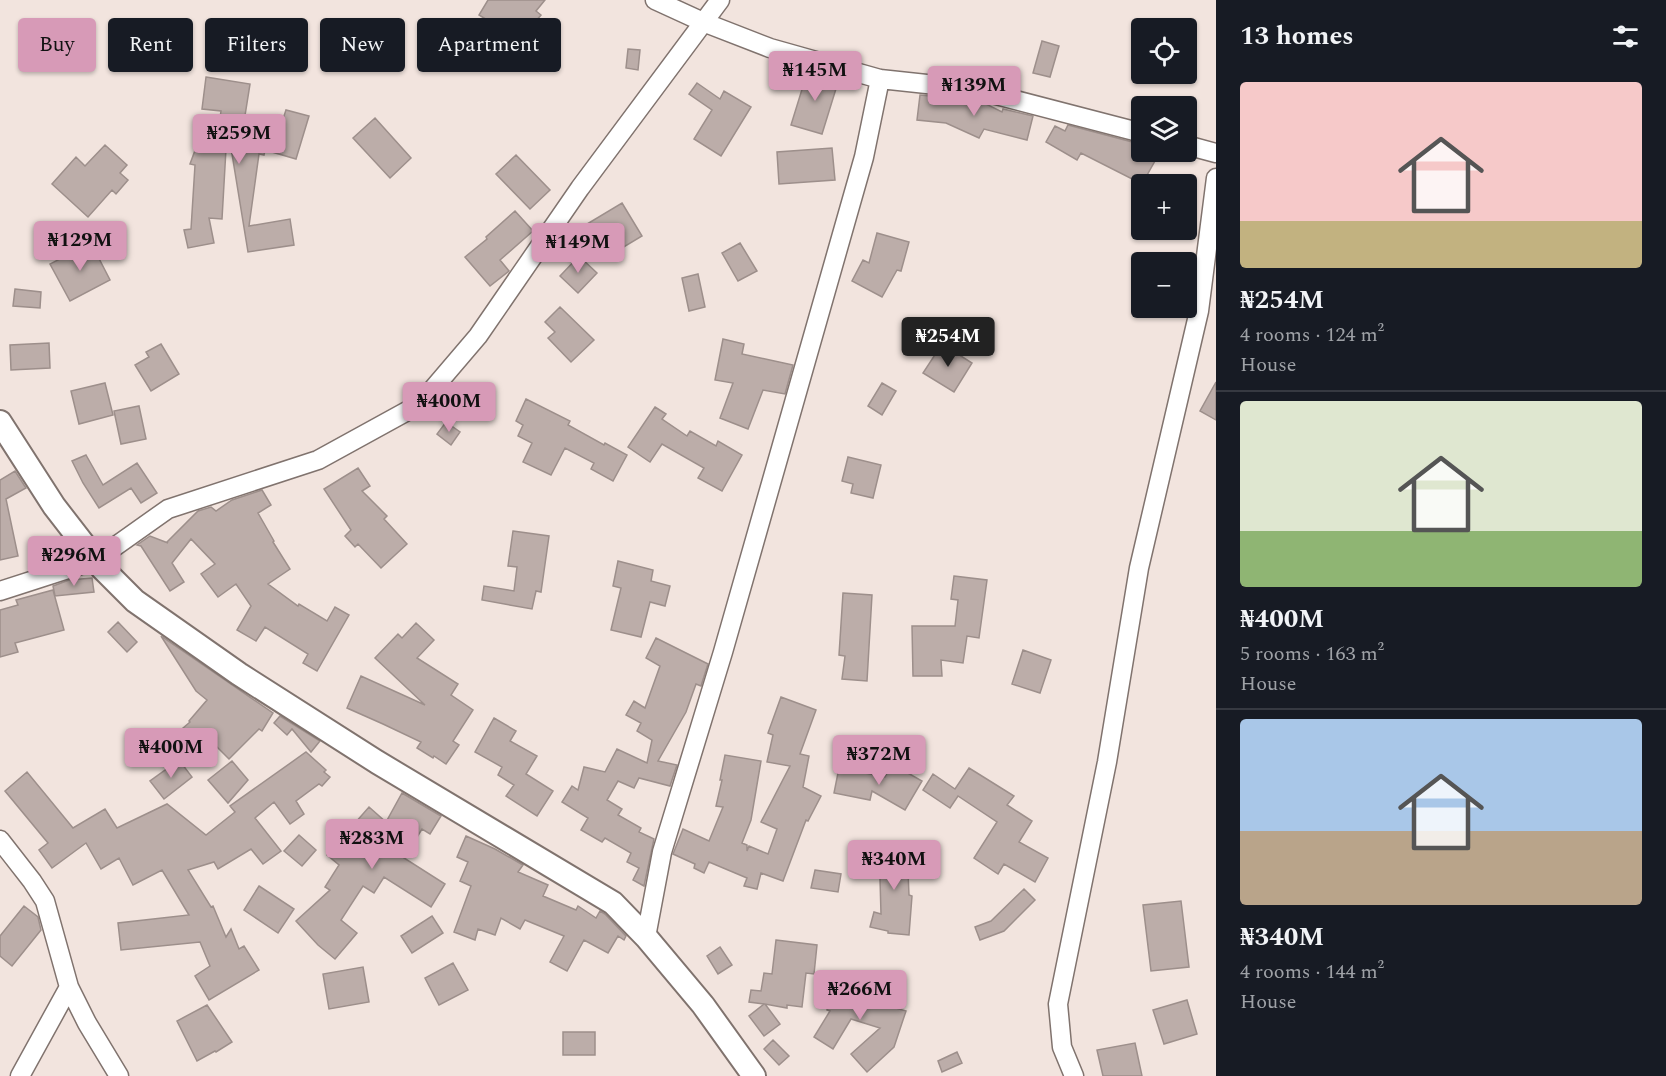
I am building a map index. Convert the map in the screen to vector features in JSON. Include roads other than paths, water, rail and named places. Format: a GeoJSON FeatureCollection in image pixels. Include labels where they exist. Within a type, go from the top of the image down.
{"type":"FeatureCollection","features":[{"type":"Feature","properties":{"kind":"street"},"geometry":{"type":"LineString","coordinates":[[655,0],[703,22],[770,48],[880,79],[973,89],[1131,130]]}},
{"type":"Feature","properties":{"kind":"street"},"geometry":{"type":"LineString","coordinates":[[0,591],[96,560],[168,509],[318,460],[420,404],[478,336],[580,188],[720,0]]}},
{"type":"Feature","properties":{"kind":"street"},"geometry":{"type":"LineString","coordinates":[[646,937],[662,852],[723,652],[864,158],[880,79]]}},
{"type":"Feature","properties":{"kind":"street"},"geometry":{"type":"LineString","coordinates":[[1197,148],[1216,153]]}},
{"type":"Feature","properties":{"kind":"street"},"geometry":{"type":"LineString","coordinates":[[1074,1076],[1062,1047],[1058,1004],[1107,762],[1139,568],[1199,312],[1216,178]]}},
{"type":"Feature","properties":{"kind":"street"},"geometry":{"type":"LineString","coordinates":[[0,423],[54,506],[102,568],[135,601],[239,674],[377,762],[613,903],[646,937],[704,1005],[754,1076]]}},
{"type":"Feature","properties":{"kind":"street"},"geometry":{"type":"LineString","coordinates":[[0,840],[45,901],[69,987],[87,1023],[119,1076]]}},
{"type":"Feature","properties":{"kind":"street"},"geometry":{"type":"LineString","coordinates":[[20,1076],[69,987]]}}]}
